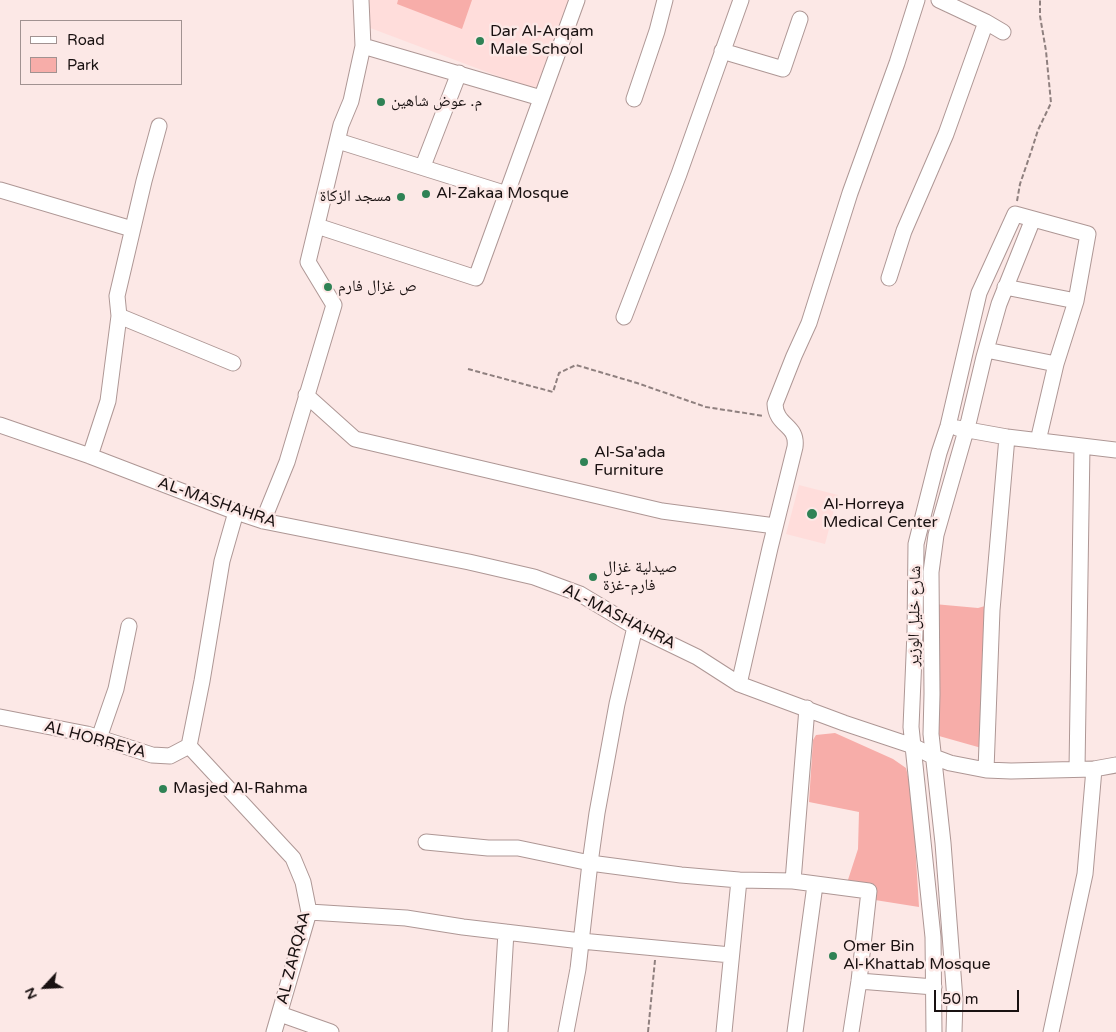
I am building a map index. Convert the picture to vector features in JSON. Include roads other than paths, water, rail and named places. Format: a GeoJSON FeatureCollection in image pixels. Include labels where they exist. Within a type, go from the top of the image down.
{"type":"FeatureCollection","features":[{"type":"Feature","properties":{"kind":"street"},"geometry":{"type":"LineString","coordinates":[[264,521],[287,462],[334,305],[308,262],[341,125],[351,101],[363,46],[361,0]]}},
{"type":"Feature","properties":{"kind":"street"},"geometry":{"type":"LineString","coordinates":[[317,226],[476,278],[577,0]]}},
{"type":"Feature","properties":{"kind":"street"},"geometry":{"type":"LineString","coordinates":[[634,99],[657,31],[664,0]]}},
{"type":"Feature","properties":{"kind":"street"},"geometry":{"type":"LineString","coordinates":[[624,317],[679,174],[741,0]]}},
{"type":"Feature","properties":{"kind":"street"},"geometry":{"type":"LineString","coordinates":[[739,684],[796,438],[791,430],[778,419],[775,404],[809,323],[850,193],[896,64],[916,0]]}},
{"type":"Feature","properties":{"kind":"street"},"geometry":{"type":"LineString","coordinates":[[939,0],[1003,32]]}},
{"type":"Feature","properties":{"kind":"street"},"geometry":{"type":"LineString","coordinates":[[722,51],[783,70],[800,19]]}},
{"type":"Feature","properties":{"kind":"street"},"geometry":{"type":"LineString","coordinates":[[889,278],[904,231],[946,134],[986,22]]}},
{"type":"Feature","properties":{"kind":"street"},"geometry":{"type":"LineString","coordinates":[[363,46],[541,98]]}},
{"type":"Feature","properties":{"kind":"street"},"geometry":{"type":"LineString","coordinates":[[422,166],[459,73]]}},
{"type":"Feature","properties":{"kind":"street"},"geometry":{"type":"LineString","coordinates":[[90,456],[108,401],[119,316],[117,296],[132,229],[159,126]]}},
{"type":"Feature","properties":{"kind":"street"},"geometry":{"type":"LineString","coordinates":[[338,141],[507,194]]}},
{"type":"Feature","properties":{"kind":"street"},"geometry":{"type":"LineString","coordinates":[[0,190],[132,229]]}},
{"type":"Feature","properties":{"kind":"street","name":"شارع خليل الوزير"},"geometry":{"type":"LineString","coordinates":[[934,1032],[933,937],[911,727],[916,544],[939,453],[948,426],[979,293],[1015,214],[1033,220],[1005,287],[986,350],[966,430],[936,535],[931,572],[932,694],[930,734],[934,757],[955,1000],[954,1032]]}},
{"type":"Feature","properties":{"kind":"street"},"geometry":{"type":"LineString","coordinates":[[1033,220],[1088,234],[1076,301],[1056,364],[1038,441]]}},
{"type":"Feature","properties":{"kind":"street"},"geometry":{"type":"LineString","coordinates":[[1005,287],[1076,301]]}},
{"type":"Feature","properties":{"kind":"street"},"geometry":{"type":"LineString","coordinates":[[119,316],[233,363]]}},
{"type":"Feature","properties":{"kind":"street"},"geometry":{"type":"LineString","coordinates":[[986,350],[1056,364]]}},
{"type":"Feature","properties":{"kind":"street"},"geometry":{"type":"LineString","coordinates":[[306,395],[355,439],[662,511],[775,526]]}},
{"type":"Feature","properties":{"kind":"street","name":"AL-MASHAHRA"},"geometry":{"type":"LineString","coordinates":[[0,425],[90,456],[264,521],[534,577],[580,594],[635,628],[697,657],[739,684],[912,746],[950,763],[986,770],[1027,771],[1094,769],[1116,765]]}},
{"type":"Feature","properties":{"kind":"street"},"geometry":{"type":"LineString","coordinates":[[948,426],[1006,437],[1116,450]]}},
{"type":"Feature","properties":{"kind":"street"},"geometry":{"type":"LineString","coordinates":[[986,770],[992,610],[1006,437]]}},
{"type":"Feature","properties":{"kind":"street"},"geometry":{"type":"LineString","coordinates":[[1077,769],[1082,446]]}},
{"type":"Feature","properties":{"kind":"street"},"geometry":{"type":"LineString","coordinates":[[189,746],[222,561],[236,512]]}},
{"type":"Feature","properties":{"kind":"street"},"geometry":{"type":"LineString","coordinates":[[99,738],[116,689],[129,626]]}},
{"type":"Feature","properties":{"kind":"street"},"geometry":{"type":"LineString","coordinates":[[566,1032],[578,969],[590,863],[617,704],[635,628]]}},
{"type":"Feature","properties":{"kind":"street"},"geometry":{"type":"LineString","coordinates":[[793,881],[807,708]]}},
{"type":"Feature","properties":{"kind":"street","name":"AL HORREYA"},"geometry":{"type":"LineString","coordinates":[[0,717],[99,738],[152,755],[170,756],[189,746]]}},
{"type":"Feature","properties":{"kind":"street","name":"AL ZARQAA"},"geometry":{"type":"LineString","coordinates":[[189,746],[293,858],[303,882],[309,912],[274,1032]]}},
{"type":"Feature","properties":{"kind":"street"},"geometry":{"type":"LineString","coordinates":[[1051,1032],[1086,874],[1094,769]]}},
{"type":"Feature","properties":{"kind":"street"},"geometry":{"type":"LineString","coordinates":[[426,842],[488,848],[518,848],[590,863],[739,880],[793,881],[870,891],[851,1032]]}},
{"type":"Feature","properties":{"kind":"street"},"geometry":{"type":"LineString","coordinates":[[724,1032],[739,880]]}},
{"type":"Feature","properties":{"kind":"street"},"geometry":{"type":"LineString","coordinates":[[795,1032],[815,885]]}},
{"type":"Feature","properties":{"kind":"street"},"geometry":{"type":"LineString","coordinates":[[309,912],[406,918],[581,941],[731,955]]}},
{"type":"Feature","properties":{"kind":"street"},"geometry":{"type":"LineString","coordinates":[[500,1032],[506,932]]}},
{"type":"Feature","properties":{"kind":"street"},"geometry":{"type":"LineString","coordinates":[[859,981],[934,987]]}},
{"type":"Feature","properties":{"kind":"street"},"geometry":{"type":"LineString","coordinates":[[280,1014],[331,1032]]}},
{"type":"Feature","properties":{"kind":"place","name":"Dar Al-Arqam Male School"},"geometry":{"type":"Point","coordinates":[480,41]}},
{"type":"Feature","properties":{"kind":"place","name":"م. عوض شاهين"},"geometry":{"type":"Point","coordinates":[381,102]}},
{"type":"Feature","properties":{"kind":"place","name":"Al-Zakaa Mosque"},"geometry":{"type":"Point","coordinates":[426,194]}},
{"type":"Feature","properties":{"kind":"place","name":"مسجد الزكاة"},"geometry":{"type":"Point","coordinates":[401,197]}},
{"type":"Feature","properties":{"kind":"place","name":"ص غزال فارم"},"geometry":{"type":"Point","coordinates":[328,287]}},
{"type":"Feature","properties":{"kind":"place","name":"Al-Sa'ada Furniture"},"geometry":{"type":"Point","coordinates":[584,462]}},
{"type":"Feature","properties":{"kind":"place","name":"Al-Horreya Medical Center"},"geometry":{"type":"Point","coordinates":[812,514]}},
{"type":"Feature","properties":{"kind":"place","name":"صيدلية غزال فارم-غزة"},"geometry":{"type":"Point","coordinates":[593,577]}},
{"type":"Feature","properties":{"kind":"place","name":"Masjed Al-Rahma"},"geometry":{"type":"Point","coordinates":[163,789]}},
{"type":"Feature","properties":{"kind":"place","name":"Omer Bin Al-Khattab Mosque"},"geometry":{"type":"Point","coordinates":[833,956]}}]}
